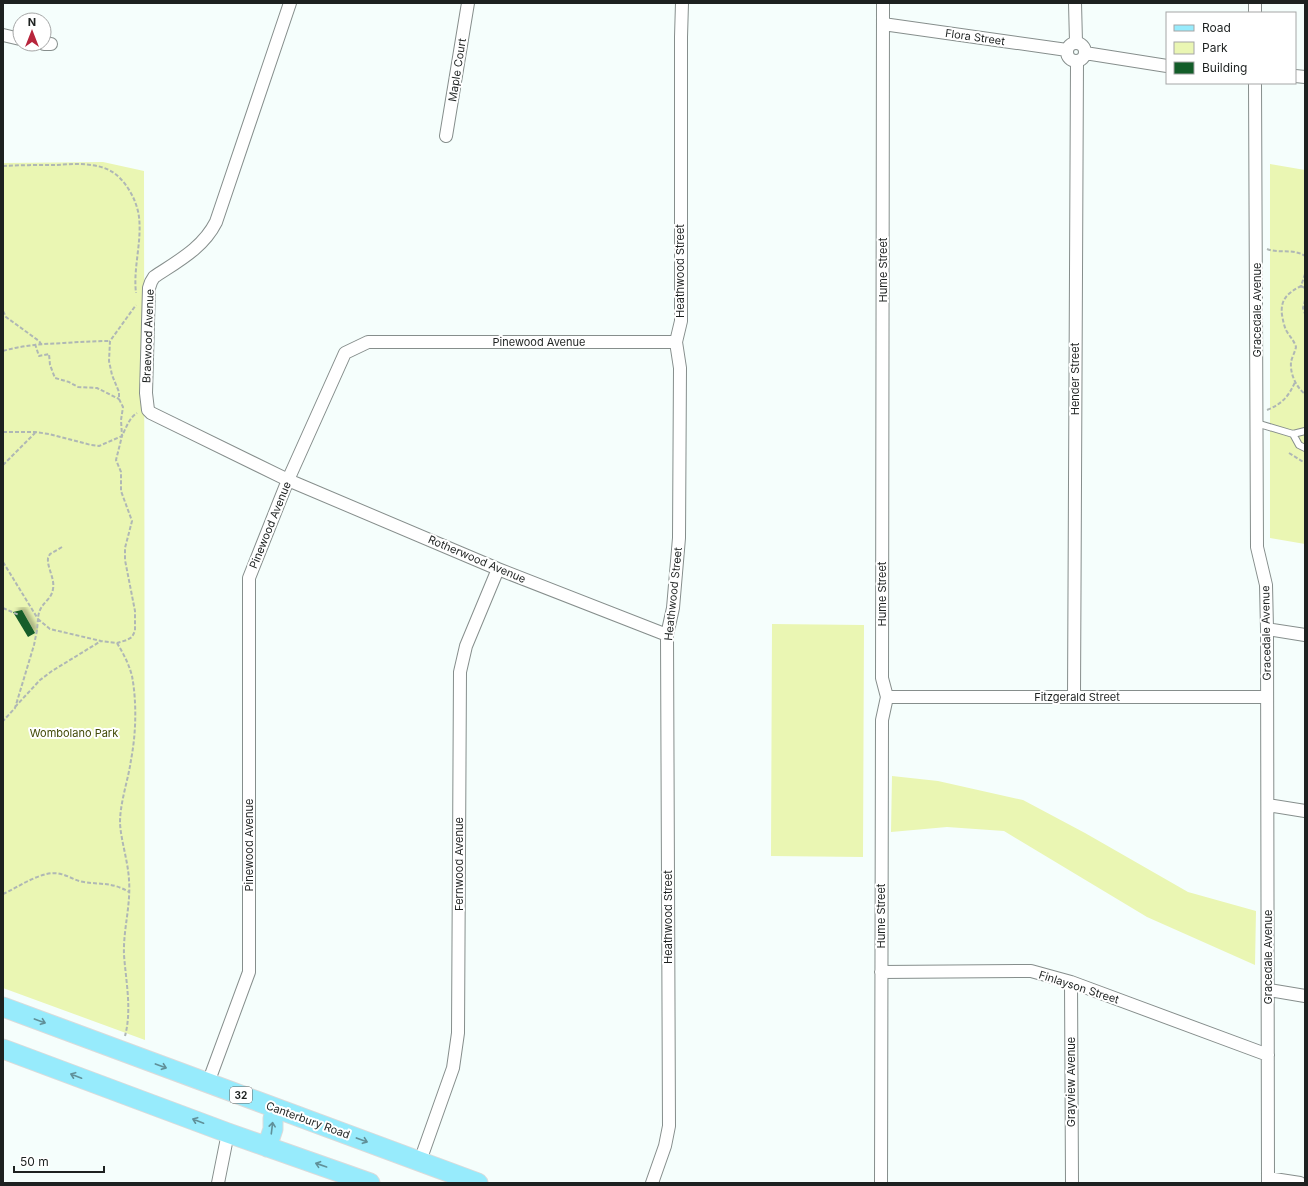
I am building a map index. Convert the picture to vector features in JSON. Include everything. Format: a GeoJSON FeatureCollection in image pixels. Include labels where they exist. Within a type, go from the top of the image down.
{"type":"FeatureCollection","features":[{"type":"Feature","properties":{"kind":"main road","name":"Canterbury Road"},"geometry":{"type":"LineString","coordinates":[[3,1007],[478,1183]]}},
{"type":"Feature","properties":{"kind":"main road"},"geometry":{"type":"LineString","coordinates":[[3,1048],[228,1133],[364,1182]]}},
{"type":"Feature","properties":{"kind":"main road"},"geometry":{"type":"LineString","coordinates":[[267,1146],[273,1129],[273,1118],[278,1109]]}},
{"type":"Feature","properties":{"kind":"street","name":"Braewood Avenue"},"geometry":{"type":"LineString","coordinates":[[148,410],[146,393],[149,288],[151,282],[154,277],[200,245],[210,234],[216,222],[290,3]]}},
{"type":"Feature","properties":{"kind":"street","name":"Maple Court"},"geometry":{"type":"LineString","coordinates":[[446,136],[468,3]]}},
{"type":"Feature","properties":{"kind":"street","name":"Heathwood Street"},"geometry":{"type":"LineString","coordinates":[[652,1183],[665,1146],[669,1126],[667,635],[673,608],[679,538],[680,368],[676,342],[681,321],[682,3]]}},
{"type":"Feature","properties":{"kind":"street","name":"Hume Street"},"geometry":{"type":"LineString","coordinates":[[881,1183],[882,720],[887,697],[882,678],[883,3]]}},
{"type":"Feature","properties":{"kind":"street"},"geometry":{"type":"LineString","coordinates":[[1075,3],[1070,58],[1081,57],[1166,66]]}},
{"type":"Feature","properties":{"kind":"street","name":"Flora Street"},"geometry":{"type":"LineString","coordinates":[[883,24],[1072,46]]}},
{"type":"Feature","properties":{"kind":"street"},"geometry":{"type":"LineString","coordinates":[[1072,46],[1083,46],[1081,57]]}},
{"type":"Feature","properties":{"kind":"street","name":"Hender Street"},"geometry":{"type":"LineString","coordinates":[[1074,697],[1081,57]]}},
{"type":"Feature","properties":{"kind":"street","name":"Gracedale Avenue"},"geometry":{"type":"LineString","coordinates":[[1255,84],[1257,244],[1257,547],[1266,585],[1268,629],[1268,1180]]}},
{"type":"Feature","properties":{"kind":"street","name":"Pinewood Avenue"},"geometry":{"type":"LineString","coordinates":[[208,1083],[249,972],[249,578],[288,480],[345,353],[368,342],[676,342]]}},
{"type":"Feature","properties":{"kind":"street"},"geometry":{"type":"LineString","coordinates":[[148,410],[151,413],[288,480]]}},
{"type":"Feature","properties":{"kind":"street","name":"Rotherwood Avenue"},"geometry":{"type":"LineString","coordinates":[[288,480],[498,569],[667,635]]}},
{"type":"Feature","properties":{"kind":"street","name":"Fernwood Avenue"},"geometry":{"type":"LineString","coordinates":[[420,1161],[453,1068],[458,1033],[460,672],[466,646],[498,569]]}},
{"type":"Feature","properties":{"kind":"street"},"geometry":{"type":"LineString","coordinates":[[1268,629],[1305,635]]}},
{"type":"Feature","properties":{"kind":"street","name":"Fitzgerald Street"},"geometry":{"type":"LineString","coordinates":[[887,697],[1267,697]]}},
{"type":"Feature","properties":{"kind":"street"},"geometry":{"type":"LineString","coordinates":[[1268,805],[1305,811]]}},
{"type":"Feature","properties":{"kind":"street","name":"Finlayson Street"},"geometry":{"type":"LineString","coordinates":[[881,972],[1031,971],[1071,982],[1268,1055]]}},
{"type":"Feature","properties":{"kind":"street","name":"Grayview Avenue"},"geometry":{"type":"LineString","coordinates":[[1071,982],[1072,1183]]}},
{"type":"Feature","properties":{"kind":"street"},"geometry":{"type":"LineString","coordinates":[[1269,990],[1305,996]]}},
{"type":"Feature","properties":{"kind":"street"},"geometry":{"type":"LineString","coordinates":[[218,1183],[228,1133]]}},
{"type":"Feature","properties":{"kind":"street"},"geometry":{"type":"LineString","coordinates":[[1268,1180],[1300,1183]]}},
{"type":"Feature","properties":{"kind":"lane"},"geometry":{"type":"LineString","coordinates":[[1256,417],[1293,434],[1299,445],[1305,448]]}},
{"type":"Feature","properties":{"kind":"lane"},"geometry":{"type":"LineString","coordinates":[[1293,434],[1305,431]]}},
{"type":"Feature","properties":{"kind":"path"},"geometry":{"type":"LineString","coordinates":[[3,166],[92,165],[108,170],[116,175],[126,185],[134,199],[139,217],[135,280],[136,297]]}},
{"type":"Feature","properties":{"kind":"path"},"geometry":{"type":"LineString","coordinates":[[1268,249],[1276,252],[1297,252],[1305,256]]}},
{"type":"Feature","properties":{"kind":"path"},"geometry":{"type":"LineString","coordinates":[[1305,274],[1301,286],[1286,296],[1283,301],[1282,309],[1285,330],[1296,347],[1291,364],[1295,382],[1305,394]]}},
{"type":"Feature","properties":{"kind":"path"},"geometry":{"type":"LineString","coordinates":[[1301,286],[1305,288]]}},
{"type":"Feature","properties":{"kind":"path"},"geometry":{"type":"LineString","coordinates":[[1305,300],[1303,308],[1305,314]]}},
{"type":"Feature","properties":{"kind":"path"},"geometry":{"type":"LineString","coordinates":[[122,436],[121,420],[123,407],[119,399],[119,392],[112,375],[109,361],[110,341],[137,304]]}},
{"type":"Feature","properties":{"kind":"path"},"geometry":{"type":"LineString","coordinates":[[3,311],[6,317],[41,344]]}},
{"type":"Feature","properties":{"kind":"path"},"geometry":{"type":"LineString","coordinates":[[3,350],[34,344],[110,341]]}},
{"type":"Feature","properties":{"kind":"path"},"geometry":{"type":"LineString","coordinates":[[34,344],[39,356],[49,354],[50,365],[55,378],[69,382],[78,387],[97,388],[119,399]]}},
{"type":"Feature","properties":{"kind":"path"},"geometry":{"type":"LineString","coordinates":[[1256,417],[1283,401],[1291,392],[1295,382]]}},
{"type":"Feature","properties":{"kind":"path"},"geometry":{"type":"LineString","coordinates":[[3,562],[38,619],[50,629],[101,641],[117,643],[132,637],[135,631],[135,611],[125,560],[125,548],[132,521],[121,491],[121,472],[116,460],[122,436],[133,416],[139,412],[148,410]]}},
{"type":"Feature","properties":{"kind":"path"},"geometry":{"type":"LineString","coordinates":[[3,432],[35,432],[49,434],[99,446],[122,436]]}},
{"type":"Feature","properties":{"kind":"path"},"geometry":{"type":"LineString","coordinates":[[3,465],[35,432]]}},
{"type":"Feature","properties":{"kind":"path"},"geometry":{"type":"LineString","coordinates":[[1289,453],[1305,463]]}},
{"type":"Feature","properties":{"kind":"path"},"geometry":{"type":"LineString","coordinates":[[14,708],[34,645],[37,630],[38,610],[48,599],[53,588],[48,558],[50,554],[62,547]]}},
{"type":"Feature","properties":{"kind":"path"},"geometry":{"type":"LineString","coordinates":[[3,608],[19,615]]}},
{"type":"Feature","properties":{"kind":"path"},"geometry":{"type":"LineString","coordinates":[[3,721],[40,680],[101,641]]}},
{"type":"Feature","properties":{"kind":"path"},"geometry":{"type":"LineString","coordinates":[[117,643],[125,657],[131,675],[134,695],[134,741],[122,802],[120,823],[128,866],[129,892],[128,916],[124,946],[129,1015],[125,1036]]}},
{"type":"Feature","properties":{"kind":"path"},"geometry":{"type":"LineString","coordinates":[[3,894],[41,875],[55,873],[62,874],[81,882],[119,886],[129,892]]}},
{"type":"Feature","properties":{"kind":"green space","name":"Wombolano Park"},"geometry":{"type":"Polygon","coordinates":[[[103,162],[144,171],[145,1040],[3,988],[3,163],[103,162]]]}},
{"type":"Feature","properties":{"kind":"green space"},"geometry":{"type":"Polygon","coordinates":[[[1270,164],[1305,170],[1305,544],[1270,538],[1270,164]]]}},
{"type":"Feature","properties":{"kind":"green space"},"geometry":{"type":"Polygon","coordinates":[[[772,624],[864,625],[863,857],[771,856],[772,624]]]}},
{"type":"Feature","properties":{"kind":"green space"},"geometry":{"type":"Polygon","coordinates":[[[892,776],[938,781],[1023,800],[1085,833],[1188,892],[1256,911],[1255,965],[1147,917],[1004,831],[947,827],[891,832],[892,776]]]}},
{"type":"Feature","properties":{"kind":"building"},"geometry":{"type":"Polygon","coordinates":[[[22,610],[35,633],[28,637],[13,612],[22,610]]]}}]}
